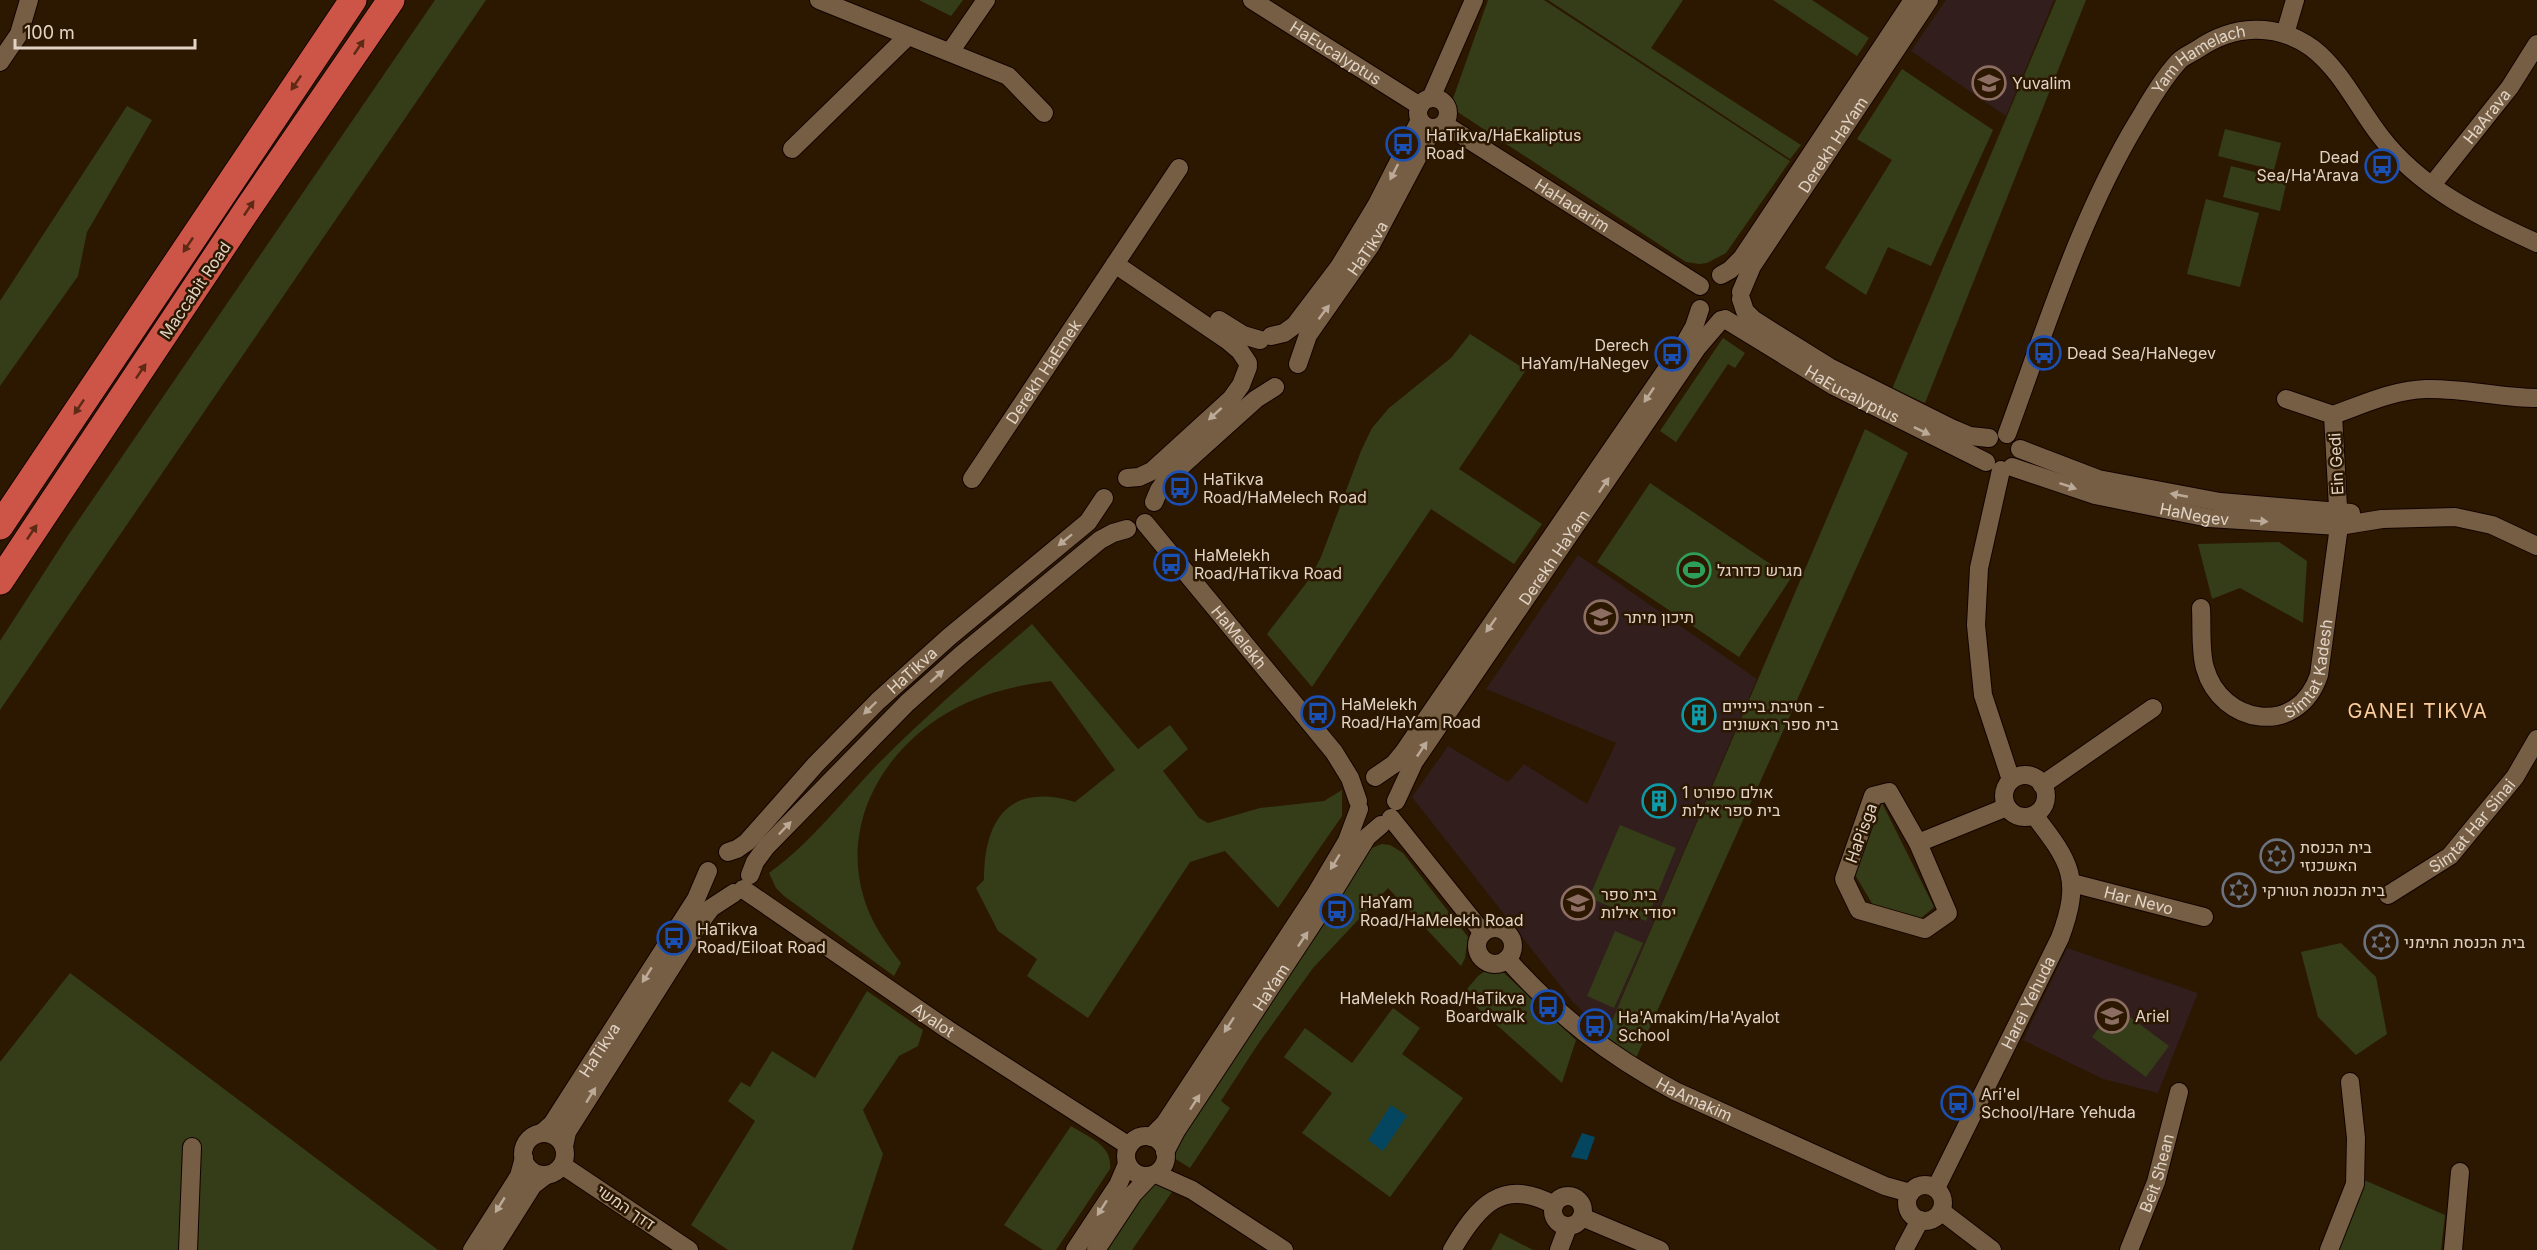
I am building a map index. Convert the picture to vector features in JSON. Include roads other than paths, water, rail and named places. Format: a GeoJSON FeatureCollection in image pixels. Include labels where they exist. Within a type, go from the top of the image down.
{"type":"FeatureCollection","features":[{"type":"Feature","properties":{"kind":"highway","name":"Maccabit Road"},"geometry":{"type":"LineString","coordinates":[[0,526],[353,0]]}},
{"type":"Feature","properties":{"kind":"highway","name":"Maccabit Road"},"geometry":{"type":"LineString","coordinates":[[0,581],[249,207],[391,0]]}},
{"type":"Feature","properties":{"kind":"street"},"geometry":{"type":"LineString","coordinates":[[0,62],[19,34],[29,0]]}},
{"type":"Feature","properties":{"kind":"street"},"geometry":{"type":"LineString","coordinates":[[819,0],[1008,76],[1044,113]]}},
{"type":"Feature","properties":{"kind":"street"},"geometry":{"type":"LineString","coordinates":[[950,52],[986,0]]}},
{"type":"Feature","properties":{"kind":"street","name":"HaEucalyptus"},"geometry":{"type":"LineString","coordinates":[[1252,0],[1432,113]]}},
{"type":"Feature","properties":{"kind":"street"},"geometry":{"type":"LineString","coordinates":[[1432,113],[1474,0]]}},
{"type":"Feature","properties":{"kind":"street","name":"Derekh HaYam"},"geometry":{"type":"LineString","coordinates":[[1721,275],[1742,258],[1913,0]]}},
{"type":"Feature","properties":{"kind":"street","name":"Derekh HaYam"},"geometry":{"type":"LineString","coordinates":[[1741,296],[1752,266],[1929,0]]}},
{"type":"Feature","properties":{"kind":"street"},"geometry":{"type":"LineString","coordinates":[[2285,34],[2295,0]]}},
{"type":"Feature","properties":{"kind":"street","name":"Yam Hamelach"},"geometry":{"type":"LineString","coordinates":[[2007,434],[2074,253],[2115,159],[2151,99],[2180,60],[2210,41],[2234,31],[2261,28],[2285,34],[2312,48],[2335,72],[2382,139],[2432,185],[2482,218],[2537,243]]}},
{"type":"Feature","properties":{"kind":"street"},"geometry":{"type":"LineString","coordinates":[[792,149],[908,36]]}},
{"type":"Feature","properties":{"kind":"street","name":"HaArava"},"geometry":{"type":"LineString","coordinates":[[2432,185],[2510,87],[2537,44]]}},
{"type":"Feature","properties":{"kind":"street","name":"HaHadarim"},"geometry":{"type":"LineString","coordinates":[[1432,113],[1700,286]]}},
{"type":"Feature","properties":{"kind":"street","name":"HaTikva"},"geometry":{"type":"LineString","coordinates":[[1266,338],[1287,331],[1300,320],[1339,267],[1432,113]]}},
{"type":"Feature","properties":{"kind":"street","name":"HaTikva"},"geometry":{"type":"LineString","coordinates":[[1298,363],[1308,335],[1371,245],[1432,113]]}},
{"type":"Feature","properties":{"kind":"street","name":"Derekh HaEmek"},"geometry":{"type":"LineString","coordinates":[[972,479],[1179,168]]}},
{"type":"Feature","properties":{"kind":"street"},"geometry":{"type":"LineString","coordinates":[[1119,259],[1246,336],[1279,337],[1290,342],[1296,352],[1298,363],[1292,378],[1256,399],[1167,479],[1159,490],[1152,513],[1145,523],[1127,529],[1116,525],[1109,520],[1104,509],[1104,498],[1113,484],[1152,471],[1232,399],[1241,385],[1251,348],[1266,338]]}},
{"type":"Feature","properties":{"kind":"street"},"geometry":{"type":"LineString","coordinates":[[1119,259],[1230,342],[1259,383],[1275,387]]}},
{"type":"Feature","properties":{"kind":"street"},"geometry":{"type":"LineString","coordinates":[[1721,275],[1734,281],[1741,296],[1736,312],[1723,319],[1710,318],[1700,309],[1696,296],[1700,286],[1710,277],[1721,275]]}},
{"type":"Feature","properties":{"kind":"street","name":"HaEucalyptus"},"geometry":{"type":"LineString","coordinates":[[1741,296],[1745,311],[1754,320],[1829,367],[1951,428],[1970,436],[1989,438]]}},
{"type":"Feature","properties":{"kind":"street","name":"Derekh HaYam"},"geometry":{"type":"LineString","coordinates":[[1373,778],[1394,764],[1403,753],[1686,340],[1694,327],[1700,309]]}},
{"type":"Feature","properties":{"kind":"street","name":"HaEucalyptus"},"geometry":{"type":"LineString","coordinates":[[1723,319],[1834,386],[2000,466]]}},
{"type":"Feature","properties":{"kind":"street","name":"Derekh HaYam"},"geometry":{"type":"LineString","coordinates":[[1389,814],[1405,777],[1420,753],[1691,358],[1723,319]]}},
{"type":"Feature","properties":{"kind":"street"},"geometry":{"type":"LineString","coordinates":[[2333,415],[2387,395],[2425,389],[2537,398]]}},
{"type":"Feature","properties":{"kind":"street","name":"Ein Gedi"},"geometry":{"type":"LineString","coordinates":[[2286,399],[2333,415],[2339,518]]}},
{"type":"Feature","properties":{"kind":"street"},"geometry":{"type":"LineString","coordinates":[[2001,433],[2017,441],[2020,458],[2000,466],[1983,449],[1989,438],[2001,433]]}},
{"type":"Feature","properties":{"kind":"street","name":"HaNegev"},"geometry":{"type":"LineString","coordinates":[[2020,449],[2098,479],[2220,502],[2339,518]]}},
{"type":"Feature","properties":{"kind":"street"},"geometry":{"type":"LineString","coordinates":[[2000,466],[1979,568],[1976,625],[1983,695],[2011,780]]}},
{"type":"Feature","properties":{"kind":"street","name":"HaNegev"},"geometry":{"type":"LineString","coordinates":[[2000,466],[2095,495],[2209,518],[2455,517],[2492,525],[2537,546]]}},
{"type":"Feature","properties":{"kind":"street"},"geometry":{"type":"LineString","coordinates":[[1127,478],[1135,479],[1146,485],[1153,494],[1154,502]]}},
{"type":"Feature","properties":{"kind":"street","name":"HaTikva"},"geometry":{"type":"LineString","coordinates":[[728,852],[747,842],[816,764],[878,701],[949,637],[1088,522],[1104,498]]}},
{"type":"Feature","properties":{"kind":"street","name":"Simtat Kadesh"},"geometry":{"type":"LineString","coordinates":[[2201,608],[2204,668],[2218,694],[2231,705],[2255,716],[2272,718],[2289,713],[2304,703],[2315,688],[2319,675],[2339,518]]}},
{"type":"Feature","properties":{"kind":"street","name":"HaMelekh"},"geometry":{"type":"LineString","coordinates":[[1145,523],[1334,752],[1350,778],[1358,805]]}},
{"type":"Feature","properties":{"kind":"street","name":"HaTikva"},"geometry":{"type":"LineString","coordinates":[[564,1146],[567,1132],[699,924],[715,905],[742,886],[766,847],[907,703],[961,655],[1100,540],[1127,529]]}},
{"type":"Feature","properties":{"kind":"street"},"geometry":{"type":"LineString","coordinates":[[2042,785],[2153,708]]}},
{"type":"Feature","properties":{"kind":"street","name":"Simtat Har Sinai"},"geometry":{"type":"LineString","coordinates":[[2388,894],[2450,856],[2515,777],[2537,739]]}},
{"type":"Feature","properties":{"kind":"street","name":"HaMelekh"},"geometry":{"type":"LineString","coordinates":[[1334,752],[1355,769],[1373,778]]}},
{"type":"Feature","properties":{"kind":"street"},"geometry":{"type":"LineString","coordinates":[[2024,775],[2031,776],[2042,785],[2045,791],[2044,805],[2034,815],[2022,817],[2007,807],[2004,793],[2011,780],[2024,775]]}},
{"type":"Feature","properties":{"kind":"street"},"geometry":{"type":"LineString","coordinates":[[1373,778],[1389,784],[1389,814],[1367,820],[1358,805],[1362,784],[1373,778]]}},
{"type":"Feature","properties":{"kind":"street","name":"HaPisga"},"geometry":{"type":"LineString","coordinates":[[1889,792],[1918,843],[1948,914],[1925,929],[1859,910],[1844,879],[1873,796],[1889,792]]}},
{"type":"Feature","properties":{"kind":"street","name":"HaYam"},"geometry":{"type":"LineString","coordinates":[[1150,1137],[1165,1123],[1315,895],[1347,841],[1358,805]]}},
{"type":"Feature","properties":{"kind":"street"},"geometry":{"type":"LineString","coordinates":[[1918,843],[2007,807]]}},
{"type":"Feature","properties":{"kind":"street","name":"HaAmakim"},"geometry":{"type":"LineString","coordinates":[[1389,814],[1483,933],[1496,928],[1509,935],[1513,946],[1508,959],[1540,995],[1578,1029],[1617,1058],[1675,1091],[1885,1186],[1910,1193]]}},
{"type":"Feature","properties":{"kind":"street","name":"HaYam"},"geometry":{"type":"LineString","coordinates":[[1166,1153],[1176,1131],[1327,902],[1367,837],[1389,814]]}},
{"type":"Feature","properties":{"kind":"street","name":"Harei Yehuda"},"geometry":{"type":"LineString","coordinates":[[1936,1188],[2060,938],[2070,911],[2072,883],[2066,859],[2034,815]]}},
{"type":"Feature","properties":{"kind":"street"},"geometry":{"type":"LineString","coordinates":[[728,852],[737,853],[746,859],[742,886],[724,894],[715,889],[708,871],[713,859],[728,852]]}},
{"type":"Feature","properties":{"kind":"street","name":"HaTikva"},"geometry":{"type":"LineString","coordinates":[[543,1132],[552,1124],[696,899],[708,871]]}},
{"type":"Feature","properties":{"kind":"street","name":"Har Nevo"},"geometry":{"type":"LineString","coordinates":[[2072,883],[2204,917]]}},
{"type":"Feature","properties":{"kind":"street","name":"Ayalot"},"geometry":{"type":"LineString","coordinates":[[742,886],[1128,1155]]}},
{"type":"Feature","properties":{"kind":"street"},"geometry":{"type":"LineString","coordinates":[[2330,1250],[2355,1184],[2356,1138],[2349,1082]]}},
{"type":"Feature","properties":{"kind":"street","name":"Beit Shean"},"geometry":{"type":"LineString","coordinates":[[2129,1250],[2156,1182],[2179,1092]]}},
{"type":"Feature","properties":{"kind":"street"},"geometry":{"type":"LineString","coordinates":[[472,1250],[519,1176],[526,1142],[534,1135],[543,1132],[556,1136],[564,1146],[565,1155],[562,1165],[533,1185],[492,1250]]}},
{"type":"Feature","properties":{"kind":"street"},"geometry":{"type":"LineString","coordinates":[[1075,1250],[1118,1185],[1128,1155],[1138,1138],[1150,1137],[1159,1141],[1173,1173],[1192,1190],[1284,1250]]}},
{"type":"Feature","properties":{"kind":"street"},"geometry":{"type":"LineString","coordinates":[[188,1250],[192,1147]]}},
{"type":"Feature","properties":{"kind":"street"},"geometry":{"type":"LineString","coordinates":[[1096,1250],[1133,1194],[1163,1167],[1166,1153]]}},
{"type":"Feature","properties":{"kind":"street"},"geometry":{"type":"LineString","coordinates":[[1128,1155],[1138,1175],[1153,1175],[1192,1190]]}},
{"type":"Feature","properties":{"kind":"street"},"geometry":{"type":"LineString","coordinates":[[524,1158],[530,1170],[546,1175]]}},
{"type":"Feature","properties":{"kind":"street","name":"דדך המשי"},"geometry":{"type":"LineString","coordinates":[[562,1165],[689,1250]]}},
{"type":"Feature","properties":{"kind":"street"},"geometry":{"type":"LineString","coordinates":[[2453,1250],[2460,1172]]}},
{"type":"Feature","properties":{"kind":"street"},"geometry":{"type":"LineString","coordinates":[[1928,1185],[1936,1188],[1943,1200],[1941,1211],[1932,1220],[1920,1221],[1908,1209],[1907,1201],[1910,1193],[1920,1186],[1928,1185]]}},
{"type":"Feature","properties":{"kind":"street"},"geometry":{"type":"LineString","coordinates":[[1452,1250],[1470,1221],[1484,1205],[1497,1198],[1524,1194],[1536,1196],[1554,1205]]}},
{"type":"Feature","properties":{"kind":"street"},"geometry":{"type":"LineString","coordinates":[[1559,1250],[1575,1222],[1583,1207],[1576,1197],[1562,1197],[1554,1205],[1556,1220],[1575,1222],[1660,1250]]}},
{"type":"Feature","properties":{"kind":"street"},"geometry":{"type":"LineString","coordinates":[[1941,1211],[1992,1250]]}},
{"type":"Feature","properties":{"kind":"street"},"geometry":{"type":"LineString","coordinates":[[1904,1250],[1920,1221]]}},
{"type":"Feature","properties":{"kind":"water"},"geometry":{"type":"Polygon","coordinates":[[[1391,1105],[1407,1116],[1383,1151],[1368,1140],[1391,1105]]]}},
{"type":"Feature","properties":{"kind":"water"},"geometry":{"type":"Polygon","coordinates":[[[1582,1133],[1595,1137],[1587,1160],[1571,1157],[1582,1133]]]}},
{"type":"Feature","properties":{"kind":"place","name":"Yuvalim"},"geometry":{"type":"Point","coordinates":[1989,83]}},
{"type":"Feature","properties":{"kind":"place","name":"HaTikva/HaEkaliptus Road"},"geometry":{"type":"Point","coordinates":[1403,144]}},
{"type":"Feature","properties":{"kind":"place","name":"Dead Sea/Ha'Arava"},"geometry":{"type":"Point","coordinates":[2382,166]}},
{"type":"Feature","properties":{"kind":"place","name":"Dead Sea/HaNegev"},"geometry":{"type":"Point","coordinates":[2044,353]}},
{"type":"Feature","properties":{"kind":"place","name":"Derech HaYam/HaNegev"},"geometry":{"type":"Point","coordinates":[1672,354]}},
{"type":"Feature","properties":{"kind":"place","name":"HaTikva Road/HaMelech Road"},"geometry":{"type":"Point","coordinates":[1180,488]}},
{"type":"Feature","properties":{"kind":"place","name":"HaMelekh Road/HaTikva Road"},"geometry":{"type":"Point","coordinates":[1171,564]}},
{"type":"Feature","properties":{"kind":"place","name":"מגרש כדורגל"},"geometry":{"type":"Point","coordinates":[1694,570]}},
{"type":"Feature","properties":{"kind":"place","name":"תיכון מיתר"},"geometry":{"type":"Point","coordinates":[1601,617]}},
{"type":"Feature","properties":{"kind":"place","name":"HaMelekh Road/HaYam Road"},"geometry":{"type":"Point","coordinates":[1318,713]}},
{"type":"Feature","properties":{"kind":"place","name":"חטיבת בייניים - בית ספר ראשונים"},"geometry":{"type":"Point","coordinates":[1699,715]}},
{"type":"Feature","properties":{"kind":"place","name":"אולם ספורט 1 בית ספר אילות"},"geometry":{"type":"Point","coordinates":[1659,801]}},
{"type":"Feature","properties":{"kind":"place","name":"בית הכנסת האשכנזי"},"geometry":{"type":"Point","coordinates":[2277,856]}},
{"type":"Feature","properties":{"kind":"place","name":"בית הכנסת הטורקי"},"geometry":{"type":"Point","coordinates":[2239,890]}},
{"type":"Feature","properties":{"kind":"place","name":"בית ספר יסודי אילות"},"geometry":{"type":"Point","coordinates":[1578,903]}},
{"type":"Feature","properties":{"kind":"place","name":"HaYam Road/HaMelekh Road"},"geometry":{"type":"Point","coordinates":[1337,911]}},
{"type":"Feature","properties":{"kind":"place","name":"HaTikva Road/Eiloat Road"},"geometry":{"type":"Point","coordinates":[674,938]}},
{"type":"Feature","properties":{"kind":"place","name":"בית הכנסת התימני"},"geometry":{"type":"Point","coordinates":[2381,942]}},
{"type":"Feature","properties":{"kind":"place","name":"HaMelekh Road/HaTikva Boardwalk"},"geometry":{"type":"Point","coordinates":[1548,1007]}},
{"type":"Feature","properties":{"kind":"place","name":"Ariel"},"geometry":{"type":"Point","coordinates":[2112,1016]}},
{"type":"Feature","properties":{"kind":"place","name":"Ha'Amakim/Ha'Ayalot School"},"geometry":{"type":"Point","coordinates":[1595,1026]}},
{"type":"Feature","properties":{"kind":"place","name":"Ari'el School/Hare Yehuda"},"geometry":{"type":"Point","coordinates":[1958,1103]}},
{"type":"Feature","properties":{"kind":"district","name":"GANEI TIKVA"},"geometry":{"type":"Point","coordinates":[2418,711]}}]}
